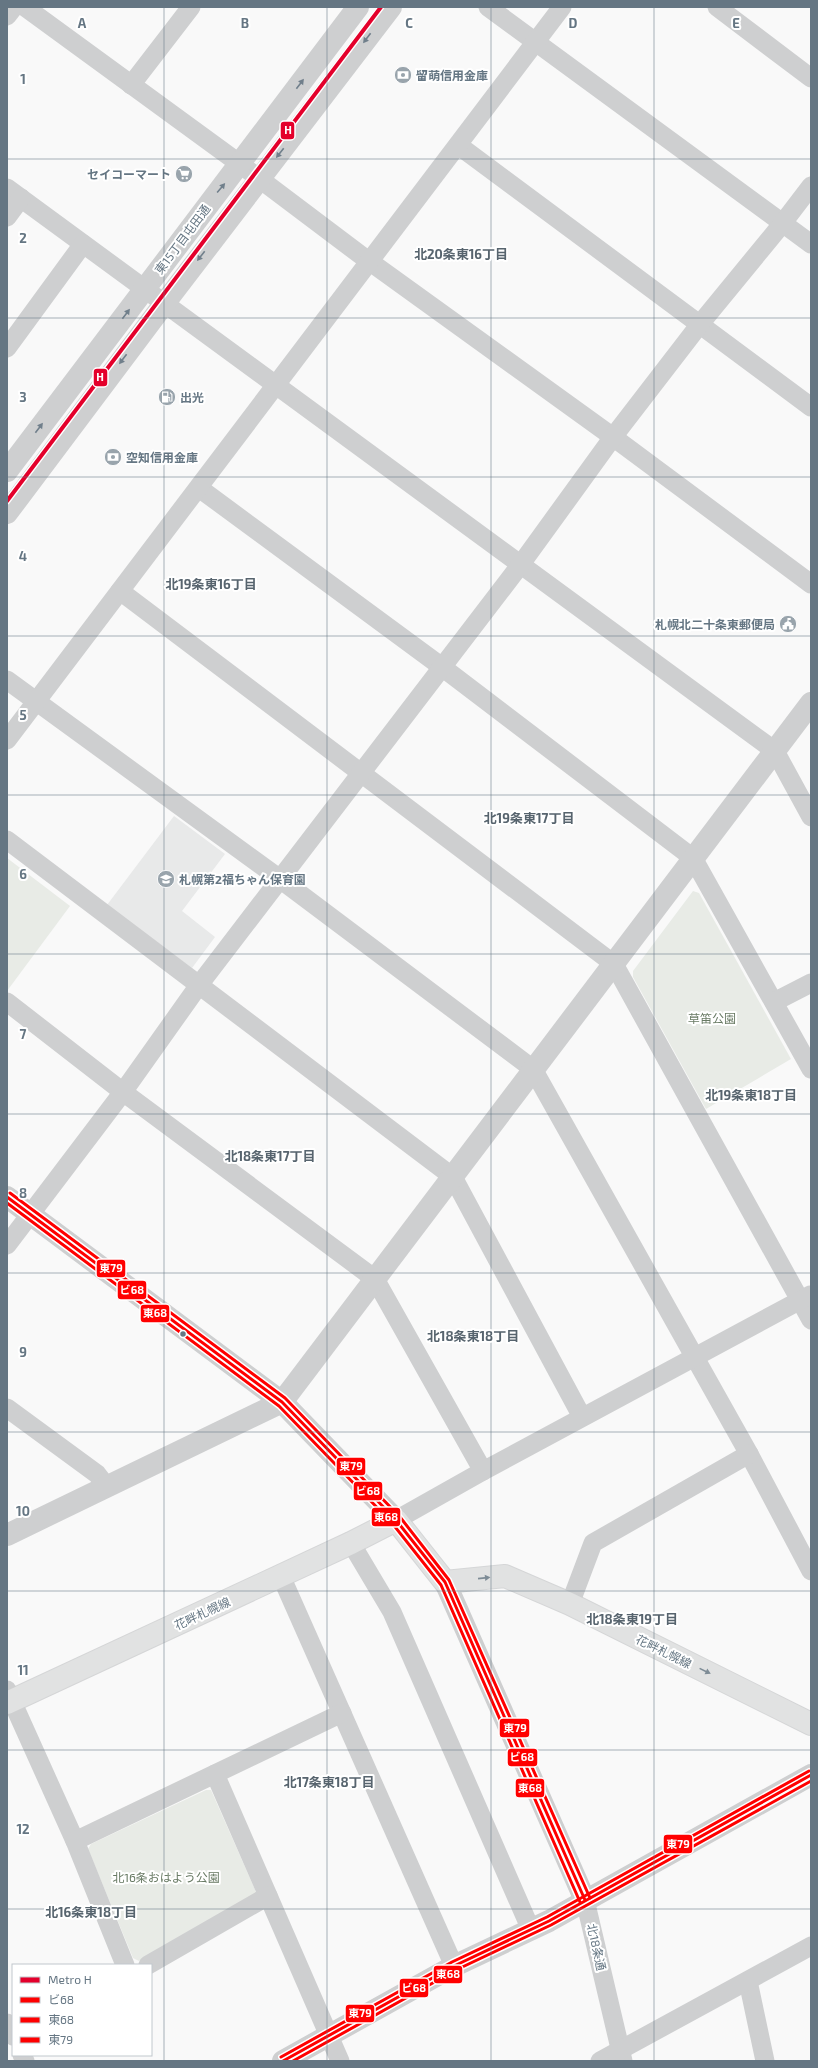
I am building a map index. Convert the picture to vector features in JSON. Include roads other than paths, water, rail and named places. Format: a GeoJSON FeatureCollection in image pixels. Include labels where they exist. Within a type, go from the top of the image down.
{"type":"FeatureCollection","features":[{"type":"Feature","properties":{"kind":"main road","name":"花畔札幌線"},"geometry":{"type":"LineString","coordinates":[[9,1698],[281,1576],[396,1520]]}},
{"type":"Feature","properties":{"kind":"main road","name":"北18条通"},"geometry":{"type":"LineString","coordinates":[[396,1520],[445,1582]]}},
{"type":"Feature","properties":{"kind":"main road","name":"花畔札幌線"},"geometry":{"type":"LineString","coordinates":[[445,1582],[505,1576],[570,1604],[811,1724]]}},
{"type":"Feature","properties":{"kind":"street"},"geometry":{"type":"LineString","coordinates":[[7,16],[14,7]]}},
{"type":"Feature","properties":{"kind":"street"},"geometry":{"type":"LineString","coordinates":[[25,7],[240,164],[369,261],[614,437],[811,584]]}},
{"type":"Feature","properties":{"kind":"street"},"geometry":{"type":"LineString","coordinates":[[131,85],[191,7]]}},
{"type":"Feature","properties":{"kind":"street","name":"東15丁目屯田通"},"geometry":{"type":"LineString","coordinates":[[11,457],[145,289],[358,7]]}},
{"type":"Feature","properties":{"kind":"street","name":"東15丁目屯田通"},"geometry":{"type":"LineString","coordinates":[[7,513],[164,304],[391,7]]}},
{"type":"Feature","properties":{"kind":"street"},"geometry":{"type":"LineString","coordinates":[[488,7],[811,244]]}},
{"type":"Feature","properties":{"kind":"street"},"geometry":{"type":"LineString","coordinates":[[7,740],[562,7]]}},
{"type":"Feature","properties":{"kind":"street"},"geometry":{"type":"LineString","coordinates":[[717,7],[811,78]]}},
{"type":"Feature","properties":{"kind":"street"},"geometry":{"type":"LineString","coordinates":[[458,145],[811,407]]}},
{"type":"Feature","properties":{"kind":"street"},"geometry":{"type":"LineString","coordinates":[[7,1245],[123,1092],[199,985],[521,564],[614,437],[700,324],[782,224],[811,186]]}},
{"type":"Feature","properties":{"kind":"street"},"geometry":{"type":"LineString","coordinates":[[7,217],[14,193],[774,751],[811,817]]}},
{"type":"Feature","properties":{"kind":"street"},"geometry":{"type":"LineString","coordinates":[[7,348],[84,244]]}},
{"type":"Feature","properties":{"kind":"street"},"geometry":{"type":"LineString","coordinates":[[199,488],[442,667],[693,858],[811,1068]]}},
{"type":"Feature","properties":{"kind":"street"},"geometry":{"type":"LineString","coordinates":[[120,591],[614,964],[805,1297],[811,1320]]}},
{"type":"Feature","properties":{"kind":"street"},"geometry":{"type":"LineString","coordinates":[[7,680],[280,880],[533,1069],[749,1454],[811,1571]]}},
{"type":"Feature","properties":{"kind":"street"},"geometry":{"type":"LineString","coordinates":[[7,1535],[282,1402],[811,703]]}},
{"type":"Feature","properties":{"kind":"street"},"geometry":{"type":"LineString","coordinates":[[7,840],[453,1177],[582,1417]]}},
{"type":"Feature","properties":{"kind":"street"},"geometry":{"type":"LineString","coordinates":[[774,1002],[811,983]]}},
{"type":"Feature","properties":{"kind":"street"},"geometry":{"type":"LineString","coordinates":[[7,1002],[123,1092],[375,1279],[483,1471]]}},
{"type":"Feature","properties":{"kind":"street","name":"北18条通"},"geometry":{"type":"LineString","coordinates":[[7,1198],[282,1402],[396,1520]]}},
{"type":"Feature","properties":{"kind":"street"},"geometry":{"type":"LineString","coordinates":[[396,1520],[582,1417],[805,1297]]}},
{"type":"Feature","properties":{"kind":"street"},"geometry":{"type":"LineString","coordinates":[[7,1408],[97,1474],[107,1487]]}},
{"type":"Feature","properties":{"kind":"street"},"geometry":{"type":"LineString","coordinates":[[570,1604],[593,1543],[749,1454]]}},
{"type":"Feature","properties":{"kind":"street"},"geometry":{"type":"LineString","coordinates":[[351,1543],[392,1612],[531,1930]]}},
{"type":"Feature","properties":{"kind":"street"},"geometry":{"type":"LineString","coordinates":[[281,1576],[454,1966]]}},
{"type":"Feature","properties":{"kind":"street","name":"北18条通"},"geometry":{"type":"LineString","coordinates":[[445,1582],[585,1900],[622,2055]]}},
{"type":"Feature","properties":{"kind":"street"},"geometry":{"type":"LineString","coordinates":[[9,1698],[75,1841],[126,1964]]}},
{"type":"Feature","properties":{"kind":"street"},"geometry":{"type":"LineString","coordinates":[[75,1841],[342,1713]]}},
{"type":"Feature","properties":{"kind":"street"},"geometry":{"type":"LineString","coordinates":[[215,1774],[340,2061]]}},
{"type":"Feature","properties":{"kind":"street"},"geometry":{"type":"LineString","coordinates":[[283,2061],[454,1966],[531,1930],[811,1774]]}},
{"type":"Feature","properties":{"kind":"street"},"geometry":{"type":"LineString","coordinates":[[150,1964],[268,1896]]}},
{"type":"Feature","properties":{"kind":"street"},"geometry":{"type":"LineString","coordinates":[[600,2061],[622,2055],[748,1980],[811,1946]]}},
{"type":"Feature","properties":{"kind":"street"},"geometry":{"type":"LineString","coordinates":[[748,1980],[765,2061]]}},
{"type":"Feature","properties":{"kind":"street"},"geometry":{"type":"LineString","coordinates":[[7,2023],[12,2034]]}},
{"type":"Feature","properties":{"kind":"metro line","name":"H"},"geometry":{"type":"LineString","coordinates":[[7,501],[381,7]]}},
{"type":"Feature","properties":{"kind":"place","name":"留萌信用金庫"},"geometry":{"type":"Point","coordinates":[403,75]}},
{"type":"Feature","properties":{"kind":"place","name":"セイコーマート"},"geometry":{"type":"Point","coordinates":[184,174]}},
{"type":"Feature","properties":{"kind":"place","name":"出光"},"geometry":{"type":"Point","coordinates":[167,397]}},
{"type":"Feature","properties":{"kind":"place","name":"空知信用金庫"},"geometry":{"type":"Point","coordinates":[113,457]}},
{"type":"Feature","properties":{"kind":"place","name":"札幌北二十条東郵便局"},"geometry":{"type":"Point","coordinates":[788,624]}},
{"type":"Feature","properties":{"kind":"place","name":"札幌第2福ちゃん保育園"},"geometry":{"type":"Point","coordinates":[166,879]}},
{"type":"Feature","properties":{"kind":"district","name":"北20条東16丁目"},"geometry":{"type":"Point","coordinates":[461,254]}},
{"type":"Feature","properties":{"kind":"district","name":"北19条東16丁目"},"geometry":{"type":"Point","coordinates":[211,584]}},
{"type":"Feature","properties":{"kind":"district","name":"北19条東17丁目"},"geometry":{"type":"Point","coordinates":[529,818]}},
{"type":"Feature","properties":{"kind":"district","name":"北19条東18丁目"},"geometry":{"type":"Point","coordinates":[751,1095]}},
{"type":"Feature","properties":{"kind":"district","name":"北18条東17丁目"},"geometry":{"type":"Point","coordinates":[270,1156]}},
{"type":"Feature","properties":{"kind":"district","name":"北18条東18丁目"},"geometry":{"type":"Point","coordinates":[473,1336]}},
{"type":"Feature","properties":{"kind":"district","name":"北18条東19丁目"},"geometry":{"type":"Point","coordinates":[632,1619]}},
{"type":"Feature","properties":{"kind":"district","name":"北17条東18丁目"},"geometry":{"type":"Point","coordinates":[329,1782]}},
{"type":"Feature","properties":{"kind":"district","name":"北16条東18丁目"},"geometry":{"type":"Point","coordinates":[91,1912]}},
{"type":"Feature","properties":{"kind":"park label","name":"草笛公園"},"geometry":{"type":"Point","coordinates":[712,1018]}},
{"type":"Feature","properties":{"kind":"park label","name":"北16条おはよう公園"},"geometry":{"type":"Point","coordinates":[166,1877]}}]}
